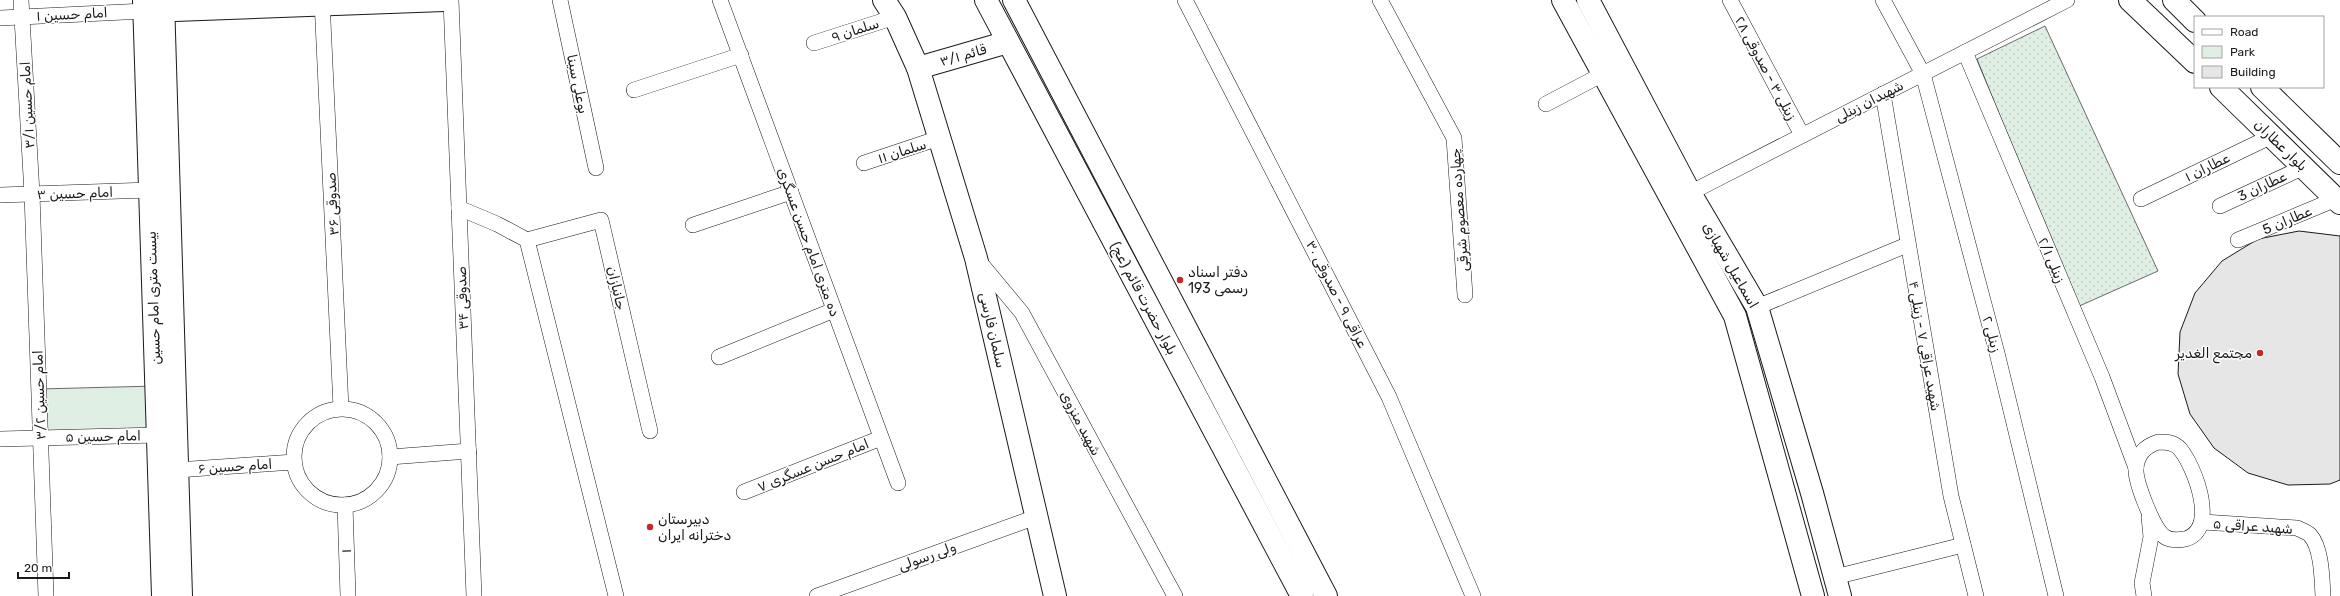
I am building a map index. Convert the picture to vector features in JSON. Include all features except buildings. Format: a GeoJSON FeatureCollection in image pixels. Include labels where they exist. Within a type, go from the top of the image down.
{"type":"FeatureCollection","features":[{"type":"Feature","properties":{"kind":"main road"},"geometry":{"type":"LineString","coordinates":[[154,5],[444,0]]}},
{"type":"Feature","properties":{"kind":"main road","name":"بلوار حضرت قائم (عج)"},"geometry":{"type":"LineString","coordinates":[[986,0],[1302,596]]}},
{"type":"Feature","properties":{"kind":"main road","name":"بلوار حضرت قائم (عج)"},"geometry":{"type":"LineString","coordinates":[[1014,0],[1326,596]]}},
{"type":"Feature","properties":{"kind":"main road","name":"اسماعیل شهبازی"},"geometry":{"type":"LineString","coordinates":[[1563,0],[1603,74],[1681,198],[1757,307],[1812,493],[1837,586]]}},
{"type":"Feature","properties":{"kind":"main road","name":"اسماعیل شهبازی"},"geometry":{"type":"LineString","coordinates":[[1588,0],[1735,316],[1813,596]]}},
{"type":"Feature","properties":{"kind":"main road"},"geometry":{"type":"LineString","coordinates":[[2130,0],[2194,61]]}},
{"type":"Feature","properties":{"kind":"main road"},"geometry":{"type":"LineString","coordinates":[[2174,0],[2194,20]]}},
{"type":"Feature","properties":{"kind":"main road","name":"بیست متری امام حسین"},"geometry":{"type":"LineString","coordinates":[[154,5],[150,190],[167,436],[177,470],[181,596]]}},
{"type":"Feature","properties":{"kind":"main road","name":"بیست متری امام حسین"},"geometry":{"type":"LineString","coordinates":[[154,5],[167,436],[163,596]]}},
{"type":"Feature","properties":{"kind":"main road","name":"سلمان فارسی"},"geometry":{"type":"LineString","coordinates":[[890,9],[918,68],[976,258],[1055,596]]}},
{"type":"Feature","properties":{"kind":"main road","name":"قائم ۳/۱"},"geometry":{"type":"LineString","coordinates":[[918,68],[1008,42]]}},
{"type":"Feature","properties":{"kind":"main road","name":"بلوار عطاران"},"geometry":{"type":"LineString","coordinates":[[2222,88],[2338,201]]}},
{"type":"Feature","properties":{"kind":"main road","name":"بلوار عطاران"},"geometry":{"type":"LineString","coordinates":[[2263,88],[2340,163]]}},
{"type":"Feature","properties":{"kind":"street","name":"امام حسین ۳/۱"},"geometry":{"type":"LineString","coordinates":[[21,0],[32,194]]}},
{"type":"Feature","properties":{"kind":"street","name":"صدوقی ۳۴"},"geometry":{"type":"LineString","coordinates":[[451,0],[474,596]]}},
{"type":"Feature","properties":{"kind":"street","name":"بوعلی سینا"},"geometry":{"type":"LineString","coordinates":[[560,0],[596,168]]}},
{"type":"Feature","properties":{"kind":"street","name":"ده متری امام حسن عسگری"},"geometry":{"type":"LineString","coordinates":[[720,0],[898,484]]}},
{"type":"Feature","properties":{"kind":"street","name":"عراقی ۹ - صدوقی ۳۰"},"geometry":{"type":"LineString","coordinates":[[1185,0],[1389,397],[1473,596]]}},
{"type":"Feature","properties":{"kind":"street","name":"چهارده معصوم شرقی"},"geometry":{"type":"LineString","coordinates":[[1380,0],[1454,138],[1465,295]]}},
{"type":"Feature","properties":{"kind":"street","name":"زینلی ۳ - صدوقی ۲۸"},"geometry":{"type":"LineString","coordinates":[[1730,0],[1802,135]]}},
{"type":"Feature","properties":{"kind":"street","name":"زینلی ۲"},"geometry":{"type":"LineString","coordinates":[[1883,0],[1923,74],[1997,353],[2056,596]]}},
{"type":"Feature","properties":{"kind":"street","name":"شهیدان زینلی"},"geometry":{"type":"LineString","coordinates":[[1681,198],[2067,0]]}},
{"type":"Feature","properties":{"kind":"street","name":"صدوقی ۳۶"},"geometry":{"type":"LineString","coordinates":[[322,3],[341,408]]}},
{"type":"Feature","properties":{"kind":"street","name":"امام حسین ۱"},"geometry":{"type":"LineString","coordinates":[[0,18],[154,5]]}},
{"type":"Feature","properties":{"kind":"street","name":"سلمان ۹"},"geometry":{"type":"LineString","coordinates":[[814,43],[890,9]]}},
{"type":"Feature","properties":{"kind":"street","name":"زینلی ۲/۱"},"geometry":{"type":"LineString","coordinates":[[1966,52],[2102,377],[2136,468],[2148,512]]}},
{"type":"Feature","properties":{"kind":"street"},"geometry":{"type":"LineString","coordinates":[[634,90],[741,55]]}},
{"type":"Feature","properties":{"kind":"street"},"geometry":{"type":"LineString","coordinates":[[1546,104],[1603,74]]}},
{"type":"Feature","properties":{"kind":"street","name":"شهید عراقی ۷ - زینلی ۴"},"geometry":{"type":"LineString","coordinates":[[1883,94],[1907,245],[1951,496],[1976,596]]}},
{"type":"Feature","properties":{"kind":"street","name":"عطاران ۱"},"geometry":{"type":"LineString","coordinates":[[2141,199],[2272,136]]}},
{"type":"Feature","properties":{"kind":"street","name":"سلمان ۱۱"},"geometry":{"type":"LineString","coordinates":[[864,163],[940,138]]}},
{"type":"Feature","properties":{"kind":"street","name":"عطاران 3"},"geometry":{"type":"LineString","coordinates":[[2220,206],[2304,167]]}},
{"type":"Feature","properties":{"kind":"street","name":"امام حسین ۳"},"geometry":{"type":"LineString","coordinates":[[0,195],[150,190]]}},
{"type":"Feature","properties":{"kind":"street"},"geometry":{"type":"LineString","coordinates":[[693,225],[791,192]]}},
{"type":"Feature","properties":{"kind":"street","name":"امام حسین ۳/۲"},"geometry":{"type":"LineString","coordinates":[[32,194],[46,596]]}},
{"type":"Feature","properties":{"kind":"street","name":"عطاران 5"},"geometry":{"type":"LineString","coordinates":[[2238,240],[2338,201]]}},
{"type":"Feature","properties":{"kind":"street"},"geometry":{"type":"LineString","coordinates":[[459,208],[497,224],[527,240],[616,596]]}},
{"type":"Feature","properties":{"kind":"street","name":"جانبازان"},"geometry":{"type":"LineString","coordinates":[[527,240],[602,220],[650,431]]}},
{"type":"Feature","properties":{"kind":"street"},"geometry":{"type":"LineString","coordinates":[[1757,307],[1907,245]]}},
{"type":"Feature","properties":{"kind":"street","name":"شهید منزوی"},"geometry":{"type":"LineString","coordinates":[[976,258],[1022,313],[1175,596]]}},
{"type":"Feature","properties":{"kind":"street"},"geometry":{"type":"LineString","coordinates":[[719,357],[834,310]]}},
{"type":"Feature","properties":{"kind":"street"},"geometry":{"type":"LineString","coordinates":[[341,408],[356,410],[370,417],[381,428],[388,442],[390,457],[386,477],[377,490],[365,500],[345,505],[330,504],[317,498],[306,489],[298,476],[294,462],[294,449],[298,436],[305,425],[316,416],[328,410],[341,408]]}},
{"type":"Feature","properties":{"kind":"street","name":"امام حسین ۵"},"geometry":{"type":"LineString","coordinates":[[0,439],[167,436]]}},
{"type":"Feature","properties":{"kind":"street","name":"امام حسن عسگری ۷"},"geometry":{"type":"LineString","coordinates":[[744,492],[881,438]]}},
{"type":"Feature","properties":{"kind":"street"},"geometry":{"type":"LineString","coordinates":[[2136,468],[2140,454],[2147,446],[2158,442],[2169,442],[2180,449],[2197,486],[2204,507],[2203,522],[2197,533],[2177,540],[2165,536],[2148,512]]}},
{"type":"Feature","properties":{"kind":"street"},"geometry":{"type":"LineString","coordinates":[[390,457],[468,451]]}},
{"type":"Feature","properties":{"kind":"street","name":"امام حسین ۶"},"geometry":{"type":"LineString","coordinates":[[177,470],[294,462]]}},
{"type":"Feature","properties":{"kind":"street","name":"۱"},"geometry":{"type":"LineString","coordinates":[[345,505],[348,596]]}},
{"type":"Feature","properties":{"kind":"street"},"geometry":{"type":"LineString","coordinates":[[2144,596],[2142,583],[2151,537],[2148,512]]}},
{"type":"Feature","properties":{"kind":"street","name":"ولی رسولی"},"geometry":{"type":"LineString","coordinates":[[817,596],[1036,517]]}},
{"type":"Feature","properties":{"kind":"street","name":"شهید عراقی ۵"},"geometry":{"type":"LineString","coordinates":[[2203,522],[2297,528],[2305,532],[2311,536],[2315,543],[2322,571],[2323,596]]}},
{"type":"Feature","properties":{"kind":"street"},"geometry":{"type":"LineString","coordinates":[[1837,586],[1963,546]]}},
{"type":"Feature","properties":{"kind":"green space"},"geometry":{"type":"Polygon","coordinates":[[[2045,26],[2158,271],[2077,307],[1977,59],[2045,26]]]}},
{"type":"Feature","properties":{"kind":"green space"},"geometry":{"type":"Polygon","coordinates":[[[156,386],[158,435],[41,438],[39,389],[156,386]]]}},
{"type":"Feature","properties":{"kind":"place","name":"دفتر اسناد رسمی 193"},"geometry":{"type":"Point","coordinates":[1180,280]}},
{"type":"Feature","properties":{"kind":"place","name":"مجتمع الغدیر"},"geometry":{"type":"Point","coordinates":[2260,353]}},
{"type":"Feature","properties":{"kind":"place","name":"دبیرستان دخترانه ایران"},"geometry":{"type":"Point","coordinates":[650,527]}}]}
